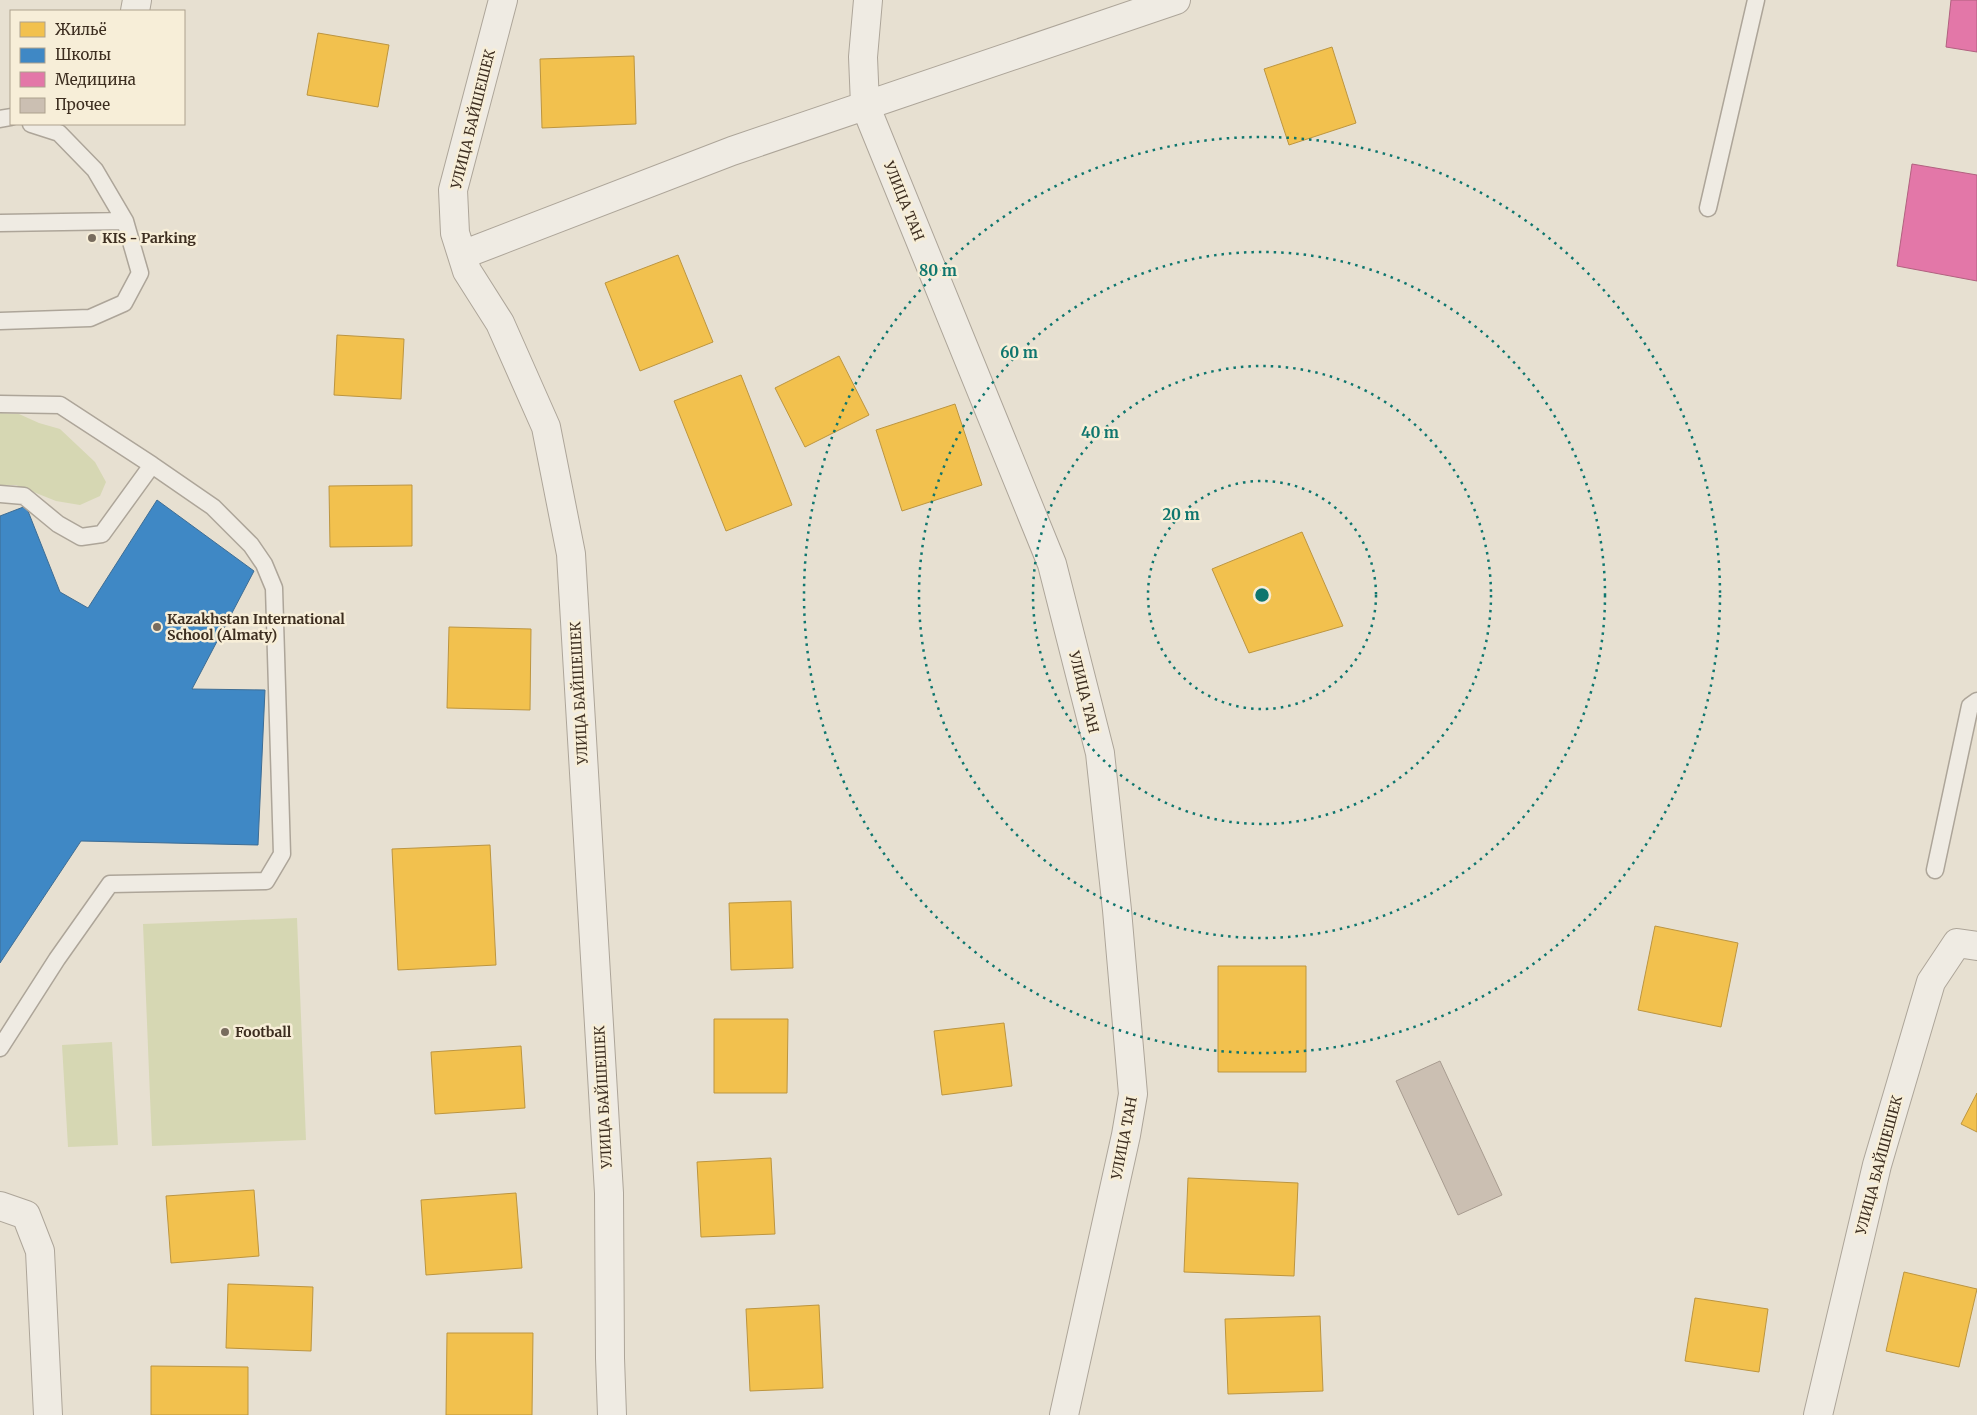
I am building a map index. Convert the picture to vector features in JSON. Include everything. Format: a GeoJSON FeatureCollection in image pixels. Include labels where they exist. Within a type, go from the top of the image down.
{"type":"FeatureCollection","features":[{"type":"Feature","properties":{"kind":"street","name":"УЛИЦА БАЙШЕШЕК"},"geometry":{"type":"LineString","coordinates":[[503,0],[454,190],[455,233],[467,271],[500,323],[546,426],[571,554],[609,1193],[612,1415]]}},
{"type":"Feature","properties":{"kind":"street","name":"УЛИЦА ТАН"},"geometry":{"type":"LineString","coordinates":[[868,0],[863,57],[865,105],[1052,564],[1100,754],[1134,1094],[1064,1415]]}},
{"type":"Feature","properties":{"kind":"street"},"geometry":{"type":"LineString","coordinates":[[462,255],[732,151],[1176,0]]}},
{"type":"Feature","properties":{"kind":"street","name":"УЛИЦА БАЙШЕШЕК"},"geometry":{"type":"LineString","coordinates":[[1818,1415],[1877,1165],[1931,982],[1958,943],[1977,946]]}},
{"type":"Feature","properties":{"kind":"street"},"geometry":{"type":"LineString","coordinates":[[0,1206],[26,1215],[40,1251],[48,1415]]}},
{"type":"Feature","properties":{"kind":"lane"},"geometry":{"type":"LineString","coordinates":[[1708,208],[1756,0]]}},
{"type":"Feature","properties":{"kind":"lane"},"geometry":{"type":"LineString","coordinates":[[0,321],[90,318],[124,303],[140,273],[125,222],[95,170],[59,133],[34,125]]}},
{"type":"Feature","properties":{"kind":"lane"},"geometry":{"type":"LineString","coordinates":[[0,223],[125,222]]}},
{"type":"Feature","properties":{"kind":"lane"},"geometry":{"type":"LineString","coordinates":[[0,404],[60,405],[213,507],[264,564],[274,588],[282,854],[266,881],[110,884],[57,959],[0,1048]]}},
{"type":"Feature","properties":{"kind":"lane"},"geometry":{"type":"LineString","coordinates":[[0,494],[24,496],[58,524],[81,537],[102,534],[152,466]]}},
{"type":"Feature","properties":{"kind":"lane"},"geometry":{"type":"LineString","coordinates":[[1935,870],[1970,706],[1977,701]]}},
{"type":"Feature","properties":{"kind":"green space"},"geometry":{"type":"Polygon","coordinates":[[[0,413],[19,414],[39,423],[60,429],[95,462],[106,482],[100,496],[80,505],[56,501],[16,485],[0,485],[0,413]]]}},
{"type":"Feature","properties":{"kind":"green space","name":"Football"},"geometry":{"type":"Polygon","coordinates":[[[297,918],[306,1140],[152,1146],[143,924],[297,918]]]}},
{"type":"Feature","properties":{"kind":"green space"},"geometry":{"type":"Polygon","coordinates":[[[112,1042],[118,1145],[68,1147],[62,1045],[112,1042]]]}},
{"type":"Feature","properties":{"kind":"building: Жильё"},"geometry":{"type":"Polygon","coordinates":[[[318,33],[389,45],[378,107],[307,95],[318,33]]]}},
{"type":"Feature","properties":{"kind":"building: Жильё"},"geometry":{"type":"Polygon","coordinates":[[[1332,47],[1356,123],[1289,145],[1264,69],[1332,47]]]}},
{"type":"Feature","properties":{"kind":"building: Жильё"},"geometry":{"type":"Polygon","coordinates":[[[634,56],[636,124],[542,128],[540,59],[634,56]]]}},
{"type":"Feature","properties":{"kind":"building: Жильё"},"geometry":{"type":"Polygon","coordinates":[[[678,255],[713,342],[640,371],[605,283],[678,255]]]}},
{"type":"Feature","properties":{"kind":"building: Жильё"},"geometry":{"type":"Polygon","coordinates":[[[337,335],[404,339],[401,399],[334,395],[337,335]]]}},
{"type":"Feature","properties":{"kind":"building: Жильё"},"geometry":{"type":"Polygon","coordinates":[[[839,356],[869,415],[805,447],[775,388],[839,356]]]}},
{"type":"Feature","properties":{"kind":"building: Жильё"},"geometry":{"type":"Polygon","coordinates":[[[741,375],[792,505],[726,531],[674,401],[741,375]]]}},
{"type":"Feature","properties":{"kind":"building: Жильё"},"geometry":{"type":"Polygon","coordinates":[[[955,404],[982,485],[902,511],[876,430],[955,404]]]}},
{"type":"Feature","properties":{"kind":"building: Жильё"},"geometry":{"type":"Polygon","coordinates":[[[412,485],[412,546],[330,547],[329,486],[412,485]]]}},
{"type":"Feature","properties":{"kind":"building: Жильё"},"geometry":{"type":"Polygon","coordinates":[[[1302,532],[1343,626],[1249,653],[1212,569],[1302,532]]]}},
{"type":"Feature","properties":{"kind":"building: Жильё"},"geometry":{"type":"Polygon","coordinates":[[[449,627],[531,629],[530,710],[447,708],[449,627]]]}},
{"type":"Feature","properties":{"kind":"building: Жильё"},"geometry":{"type":"Polygon","coordinates":[[[490,845],[496,965],[398,970],[392,849],[490,845]]]}},
{"type":"Feature","properties":{"kind":"building: Жильё"},"geometry":{"type":"Polygon","coordinates":[[[791,901],[793,968],[731,970],[729,903],[791,901]]]}},
{"type":"Feature","properties":{"kind":"building: Жильё"},"geometry":{"type":"Polygon","coordinates":[[[1655,926],[1738,943],[1721,1027],[1638,1010],[1655,926]]]}},
{"type":"Feature","properties":{"kind":"building: Жильё"},"geometry":{"type":"Polygon","coordinates":[[[1218,966],[1306,966],[1306,1072],[1218,1072],[1218,966]]]}},
{"type":"Feature","properties":{"kind":"building: Жильё"},"geometry":{"type":"Polygon","coordinates":[[[714,1019],[788,1019],[787,1093],[714,1093],[714,1019]]]}},
{"type":"Feature","properties":{"kind":"building: Жильё"},"geometry":{"type":"Polygon","coordinates":[[[1004,1023],[1012,1086],[942,1095],[934,1031],[1004,1023]]]}},
{"type":"Feature","properties":{"kind":"building: Жильё"},"geometry":{"type":"Polygon","coordinates":[[[521,1046],[525,1108],[435,1114],[431,1052],[521,1046]]]}},
{"type":"Feature","properties":{"kind":"building: Жильё"},"geometry":{"type":"Polygon","coordinates":[[[1977,1093],[1977,1132],[1961,1124],[1977,1093]]]}},
{"type":"Feature","properties":{"kind":"building: Жильё"},"geometry":{"type":"Polygon","coordinates":[[[771,1158],[775,1234],[701,1237],[697,1162],[771,1158]]]}},
{"type":"Feature","properties":{"kind":"building: Жильё"},"geometry":{"type":"Polygon","coordinates":[[[1188,1178],[1298,1183],[1294,1276],[1184,1272],[1188,1178]]]}},
{"type":"Feature","properties":{"kind":"building: Жильё"},"geometry":{"type":"Polygon","coordinates":[[[254,1190],[259,1256],[171,1263],[166,1196],[254,1190]]]}},
{"type":"Feature","properties":{"kind":"building: Жильё"},"geometry":{"type":"Polygon","coordinates":[[[516,1193],[522,1268],[426,1275],[421,1200],[516,1193]]]}},
{"type":"Feature","properties":{"kind":"building: Жильё"},"geometry":{"type":"Polygon","coordinates":[[[1904,1272],[1977,1289],[1959,1367],[1886,1351],[1904,1272]]]}},
{"type":"Feature","properties":{"kind":"building: Жильё"},"geometry":{"type":"Polygon","coordinates":[[[228,1284],[313,1287],[311,1351],[226,1348],[228,1284]]]}},
{"type":"Feature","properties":{"kind":"building: Жильё"},"geometry":{"type":"Polygon","coordinates":[[[1695,1298],[1768,1309],[1759,1372],[1685,1361],[1695,1298]]]}},
{"type":"Feature","properties":{"kind":"building: Жильё"},"geometry":{"type":"Polygon","coordinates":[[[819,1305],[823,1388],[750,1391],[746,1309],[819,1305]]]}},
{"type":"Feature","properties":{"kind":"building: Жильё"},"geometry":{"type":"Polygon","coordinates":[[[1320,1316],[1323,1391],[1228,1394],[1225,1319],[1320,1316]]]}},
{"type":"Feature","properties":{"kind":"building: Жильё"},"geometry":{"type":"Polygon","coordinates":[[[447,1333],[533,1333],[532,1415],[446,1415],[447,1333]]]}},
{"type":"Feature","properties":{"kind":"building: Жильё"},"geometry":{"type":"Polygon","coordinates":[[[151,1366],[248,1367],[248,1415],[151,1415],[151,1366]]]}},
{"type":"Feature","properties":{"kind":"building: Школы"},"geometry":{"type":"Polygon","coordinates":[[[157,500],[254,571],[192,689],[265,690],[258,845],[81,841],[0,963],[0,516],[26,506],[60,592],[88,608],[157,500]]]}},
{"type":"Feature","properties":{"kind":"building: Медицина"},"geometry":{"type":"Polygon","coordinates":[[[1951,0],[1977,0],[1977,52],[1946,47],[1951,0]]]}},
{"type":"Feature","properties":{"kind":"building: Медицина"},"geometry":{"type":"Polygon","coordinates":[[[1912,164],[1977,175],[1977,281],[1897,266],[1912,164]]]}},
{"type":"Feature","properties":{"kind":"building: Прочее"},"geometry":{"type":"Polygon","coordinates":[[[1440,1061],[1502,1195],[1458,1215],[1396,1081],[1440,1061]]]}},
{"type":"Feature","properties":{"kind":"place","name":"KIS - Parking"},"geometry":{"type":"Point","coordinates":[92,238]}},
{"type":"Feature","properties":{"kind":"place","name":"Kazakhstan International School (Almaty)"},"geometry":{"type":"Point","coordinates":[157,627]}},
{"type":"Feature","properties":{"kind":"place","name":"Football"},"geometry":{"type":"Point","coordinates":[225,1032]}}]}
